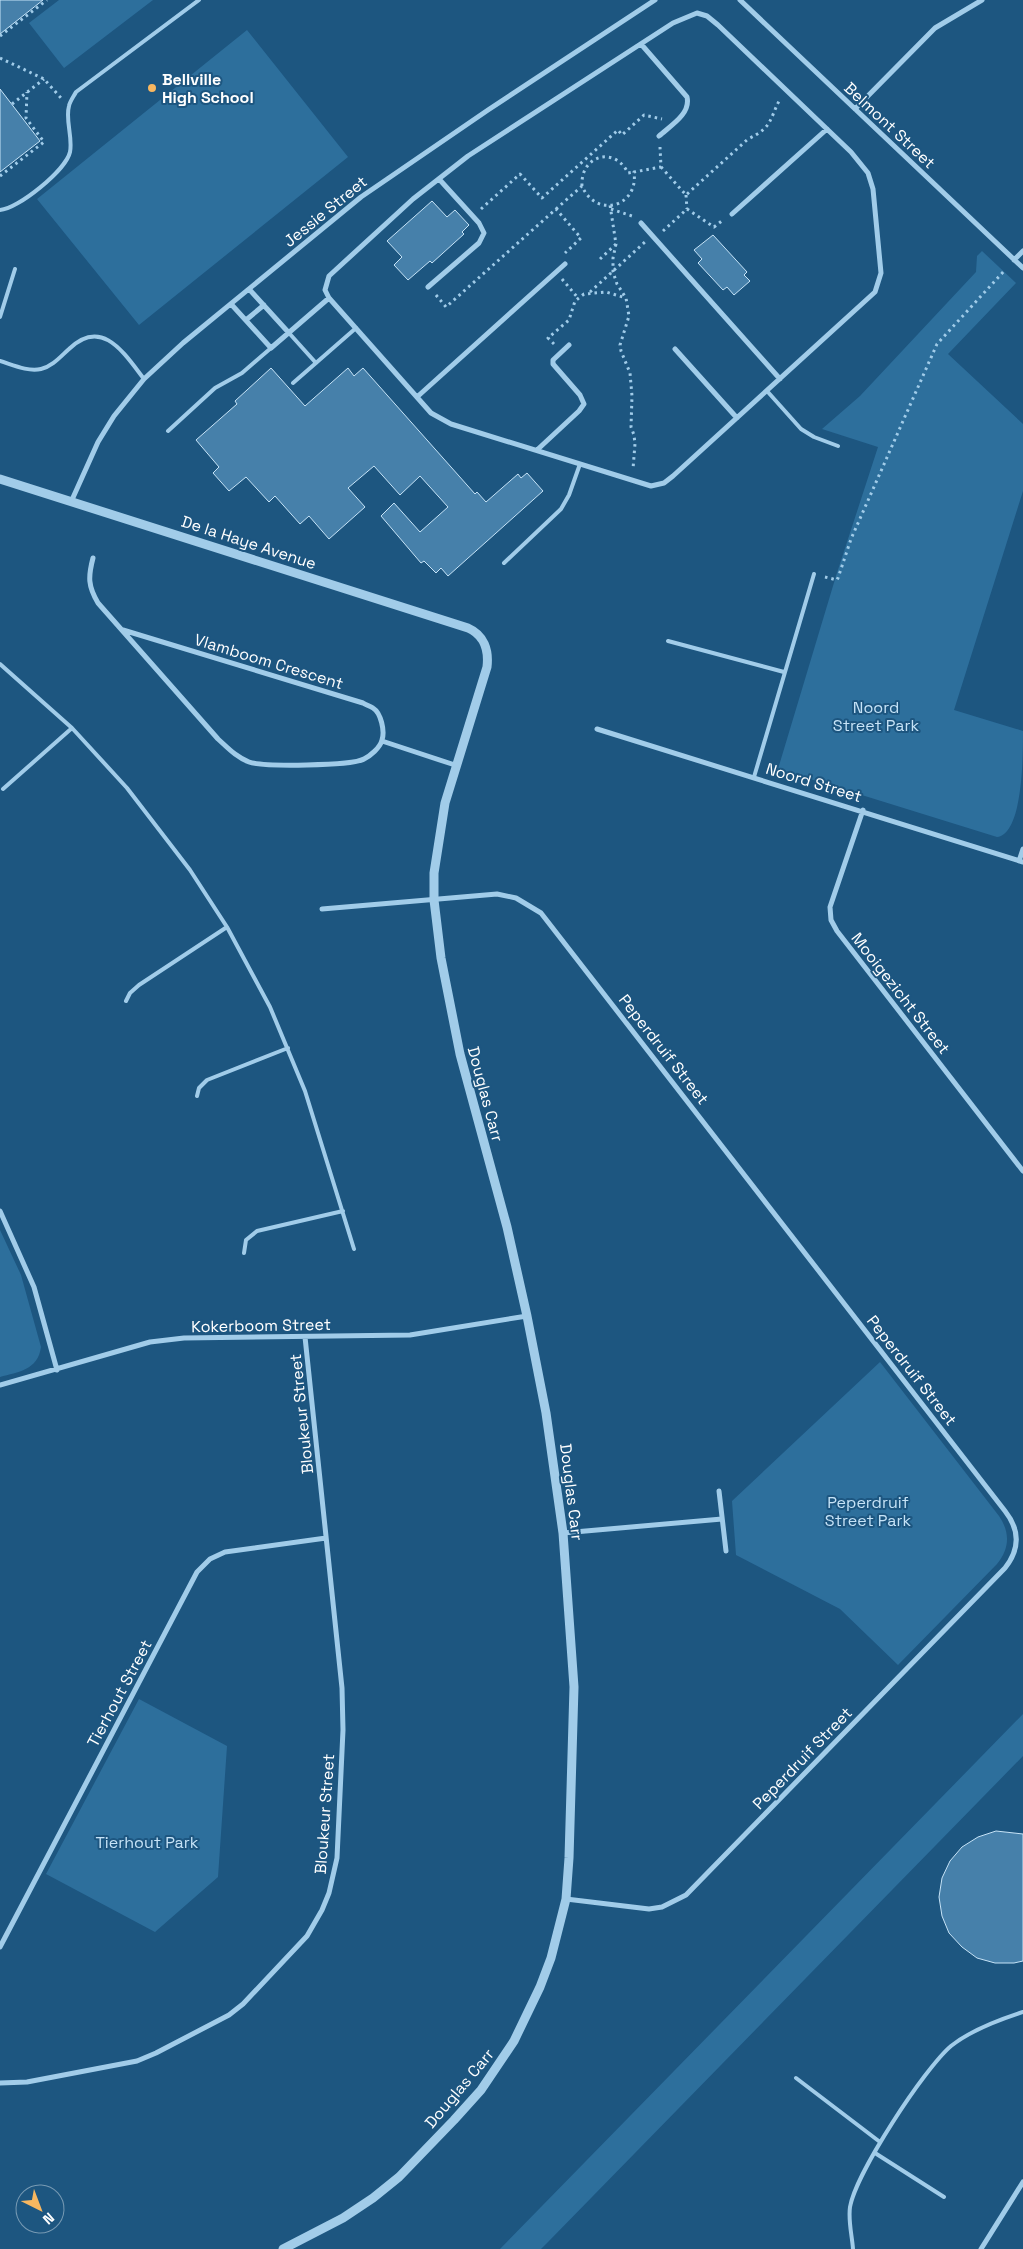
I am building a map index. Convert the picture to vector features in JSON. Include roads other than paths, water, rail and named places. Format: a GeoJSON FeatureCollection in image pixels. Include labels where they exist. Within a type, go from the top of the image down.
{"type":"FeatureCollection","features":[{"type":"Feature","properties":{"kind":"street","name":"Jessie Street"},"geometry":{"type":"LineString","coordinates":[[71,502],[98,442],[114,416],[144,378],[361,197],[479,116],[655,0]]}},
{"type":"Feature","properties":{"kind":"street","name":"Belmont Street"},"geometry":{"type":"LineString","coordinates":[[740,0],[1023,268]]}},
{"type":"Feature","properties":{"kind":"street"},"geometry":{"type":"LineString","coordinates":[[856,109],[935,28],[982,0]]}},
{"type":"Feature","properties":{"kind":"street"},"geometry":{"type":"LineString","coordinates":[[696,13],[707,16],[851,152],[868,173],[873,189],[880,280],[870,297],[737,418],[664,483],[651,486],[451,424],[431,413],[329,298],[325,290],[329,276],[413,199],[439,178],[468,156],[641,44],[687,15],[696,13]]}},
{"type":"Feature","properties":{"kind":"street"},"geometry":{"type":"LineString","coordinates":[[641,44],[688,97],[687,109],[658,136]]}},
{"type":"Feature","properties":{"kind":"street"},"geometry":{"type":"LineString","coordinates":[[732,214],[827,129]]}},
{"type":"Feature","properties":{"kind":"street"},"geometry":{"type":"LineString","coordinates":[[428,287],[482,238],[482,228],[439,178]]}},
{"type":"Feature","properties":{"kind":"street"},"geometry":{"type":"LineString","coordinates":[[641,223],[780,379]]}},
{"type":"Feature","properties":{"kind":"street"},"geometry":{"type":"LineString","coordinates":[[1014,260],[1023,251]]}},
{"type":"Feature","properties":{"kind":"street"},"geometry":{"type":"LineString","coordinates":[[417,397],[565,264]]}},
{"type":"Feature","properties":{"kind":"street"},"geometry":{"type":"LineString","coordinates":[[249,289],[288,333]]}},
{"type":"Feature","properties":{"kind":"street"},"geometry":{"type":"LineString","coordinates":[[231,304],[271,348],[329,298]]}},
{"type":"Feature","properties":{"kind":"street"},"geometry":{"type":"LineString","coordinates":[[246,320],[264,305]]}},
{"type":"Feature","properties":{"kind":"street"},"geometry":{"type":"LineString","coordinates":[[537,450],[579,412],[584,404],[580,395],[553,364],[553,360],[570,345]]}},
{"type":"Feature","properties":{"kind":"street"},"geometry":{"type":"LineString","coordinates":[[676,349],[737,418]]}},
{"type":"Feature","properties":{"kind":"street","name":"De la Haye Avenue"},"geometry":{"type":"LineString","coordinates":[[0,479],[468,628],[479,634],[483,641]]}},
{"type":"Feature","properties":{"kind":"street"},"geometry":{"type":"LineString","coordinates":[[93,558],[88,580],[90,590],[98,603],[218,740],[236,756],[251,763],[346,763],[363,760],[374,752],[382,740],[456,765]]}},
{"type":"Feature","properties":{"kind":"street","name":"Vlamboom Crescent"},"geometry":{"type":"LineString","coordinates":[[123,630],[374,708],[381,723],[382,740]]}},
{"type":"Feature","properties":{"kind":"street","name":"Douglas Carr"},"geometry":{"type":"LineString","coordinates":[[283,2249],[343,2218],[373,2198],[399,2177],[481,2090],[514,2041],[536,1996],[551,1958],[566,1899],[574,1687],[563,1533],[546,1413],[527,1316],[507,1226],[460,1054],[441,958],[434,900],[434,873],[439,832],[456,765],[488,657],[483,641]]}},
{"type":"Feature","properties":{"kind":"street","name":"Noord Street"},"geometry":{"type":"LineString","coordinates":[[597,729],[863,810],[1021,861]]}},
{"type":"Feature","properties":{"kind":"street","name":"Mooigezicht Street"},"geometry":{"type":"LineString","coordinates":[[863,810],[830,908],[831,920],[837,932],[1023,1171]]}},
{"type":"Feature","properties":{"kind":"street"},"geometry":{"type":"LineString","coordinates":[[1021,861],[1023,849]]}},
{"type":"Feature","properties":{"kind":"street","name":"Peperdruif Street"},"geometry":{"type":"LineString","coordinates":[[322,909],[497,894],[534,907],[548,920],[1011,1519],[1017,1537],[1014,1554],[1005,1568],[686,1895],[668,1905],[649,1909],[566,1899]]}},
{"type":"Feature","properties":{"kind":"street"},"geometry":{"type":"LineString","coordinates":[[0,1211],[34,1287],[57,1370]]}},
{"type":"Feature","properties":{"kind":"street","name":"Kokerboom Street"},"geometry":{"type":"LineString","coordinates":[[0,1385],[150,1342],[184,1338],[410,1335],[527,1316]]}},
{"type":"Feature","properties":{"kind":"street","name":"Bloukeur Street"},"geometry":{"type":"LineString","coordinates":[[0,2083],[27,2082],[127,2064],[164,2049],[236,2010],[298,1948],[315,1924],[329,1893],[337,1858],[342,1688],[305,1337]]}},
{"type":"Feature","properties":{"kind":"street"},"geometry":{"type":"LineString","coordinates":[[719,1491],[726,1551]]}},
{"type":"Feature","properties":{"kind":"street"},"geometry":{"type":"LineString","coordinates":[[563,1533],[722,1520]]}},
{"type":"Feature","properties":{"kind":"street","name":"Tierhout Street"},"geometry":{"type":"LineString","coordinates":[[0,1947],[197,1572],[210,1559],[225,1552],[326,1538]]}},
{"type":"Feature","properties":{"kind":"street"},"geometry":{"type":"LineString","coordinates":[[981,2249],[1023,2182]]}},
{"type":"Feature","properties":{"kind":"lane"},"geometry":{"type":"LineString","coordinates":[[0,210],[18,204],[59,170],[66,161],[70,152],[71,136],[69,107],[76,92],[198,0]]}},
{"type":"Feature","properties":{"kind":"lane"},"geometry":{"type":"LineString","coordinates":[[0,317],[15,269]]}},
{"type":"Feature","properties":{"kind":"lane"},"geometry":{"type":"LineString","coordinates":[[293,383],[356,328]]}},
{"type":"Feature","properties":{"kind":"lane"},"geometry":{"type":"LineString","coordinates":[[288,333],[316,363]]}},
{"type":"Feature","properties":{"kind":"lane"},"geometry":{"type":"LineString","coordinates":[[0,361],[29,370],[41,369],[53,363],[82,338],[100,336],[115,345],[144,378]]}},
{"type":"Feature","properties":{"kind":"lane"},"geometry":{"type":"LineString","coordinates":[[168,431],[215,388],[242,373],[271,348]]}},
{"type":"Feature","properties":{"kind":"lane"},"geometry":{"type":"LineString","coordinates":[[767,391],[801,429],[814,437],[838,446]]}},
{"type":"Feature","properties":{"kind":"lane"},"geometry":{"type":"LineString","coordinates":[[504,563],[561,508],[569,496],[580,464]]}},
{"type":"Feature","properties":{"kind":"lane"},"geometry":{"type":"LineString","coordinates":[[754,777],[814,574]]}},
{"type":"Feature","properties":{"kind":"lane"},"geometry":{"type":"LineString","coordinates":[[668,641],[784,672]]}},
{"type":"Feature","properties":{"kind":"lane"},"geometry":{"type":"LineString","coordinates":[[0,664],[72,728],[127,788],[190,870],[227,928],[270,1007],[288,1048],[305,1091],[354,1249]]}},
{"type":"Feature","properties":{"kind":"lane"},"geometry":{"type":"LineString","coordinates":[[3,789],[72,728]]}},
{"type":"Feature","properties":{"kind":"lane"},"geometry":{"type":"LineString","coordinates":[[126,1001],[130,993],[139,985],[227,928]]}},
{"type":"Feature","properties":{"kind":"lane"},"geometry":{"type":"LineString","coordinates":[[197,1096],[200,1088],[207,1080],[288,1048]]}},
{"type":"Feature","properties":{"kind":"lane"},"geometry":{"type":"LineString","coordinates":[[244,1253],[246,1240],[257,1231],[343,1211]]}},
{"type":"Feature","properties":{"kind":"lane"},"geometry":{"type":"LineString","coordinates":[[853,2249],[849,2218],[850,2205],[880,2142],[917,2087],[951,2046],[971,2033],[1023,2012]]}},
{"type":"Feature","properties":{"kind":"lane"},"geometry":{"type":"LineString","coordinates":[[796,2078],[880,2142]]}},
{"type":"Feature","properties":{"kind":"lane"},"geometry":{"type":"LineString","coordinates":[[875,2153],[944,2197]]}},
{"type":"Feature","properties":{"kind":"place","name":"Bellville High School"},"geometry":{"type":"Point","coordinates":[152,88]}},
{"type":"Feature","properties":{"kind":"park label","name":"Noord Street Park"},"geometry":{"type":"Point","coordinates":[876,716]}},
{"type":"Feature","properties":{"kind":"park label","name":"Peperdruif Street Park"},"geometry":{"type":"Point","coordinates":[868,1511]}},
{"type":"Feature","properties":{"kind":"park label","name":"Tierhout Park"},"geometry":{"type":"Point","coordinates":[147,1842]}}]}
